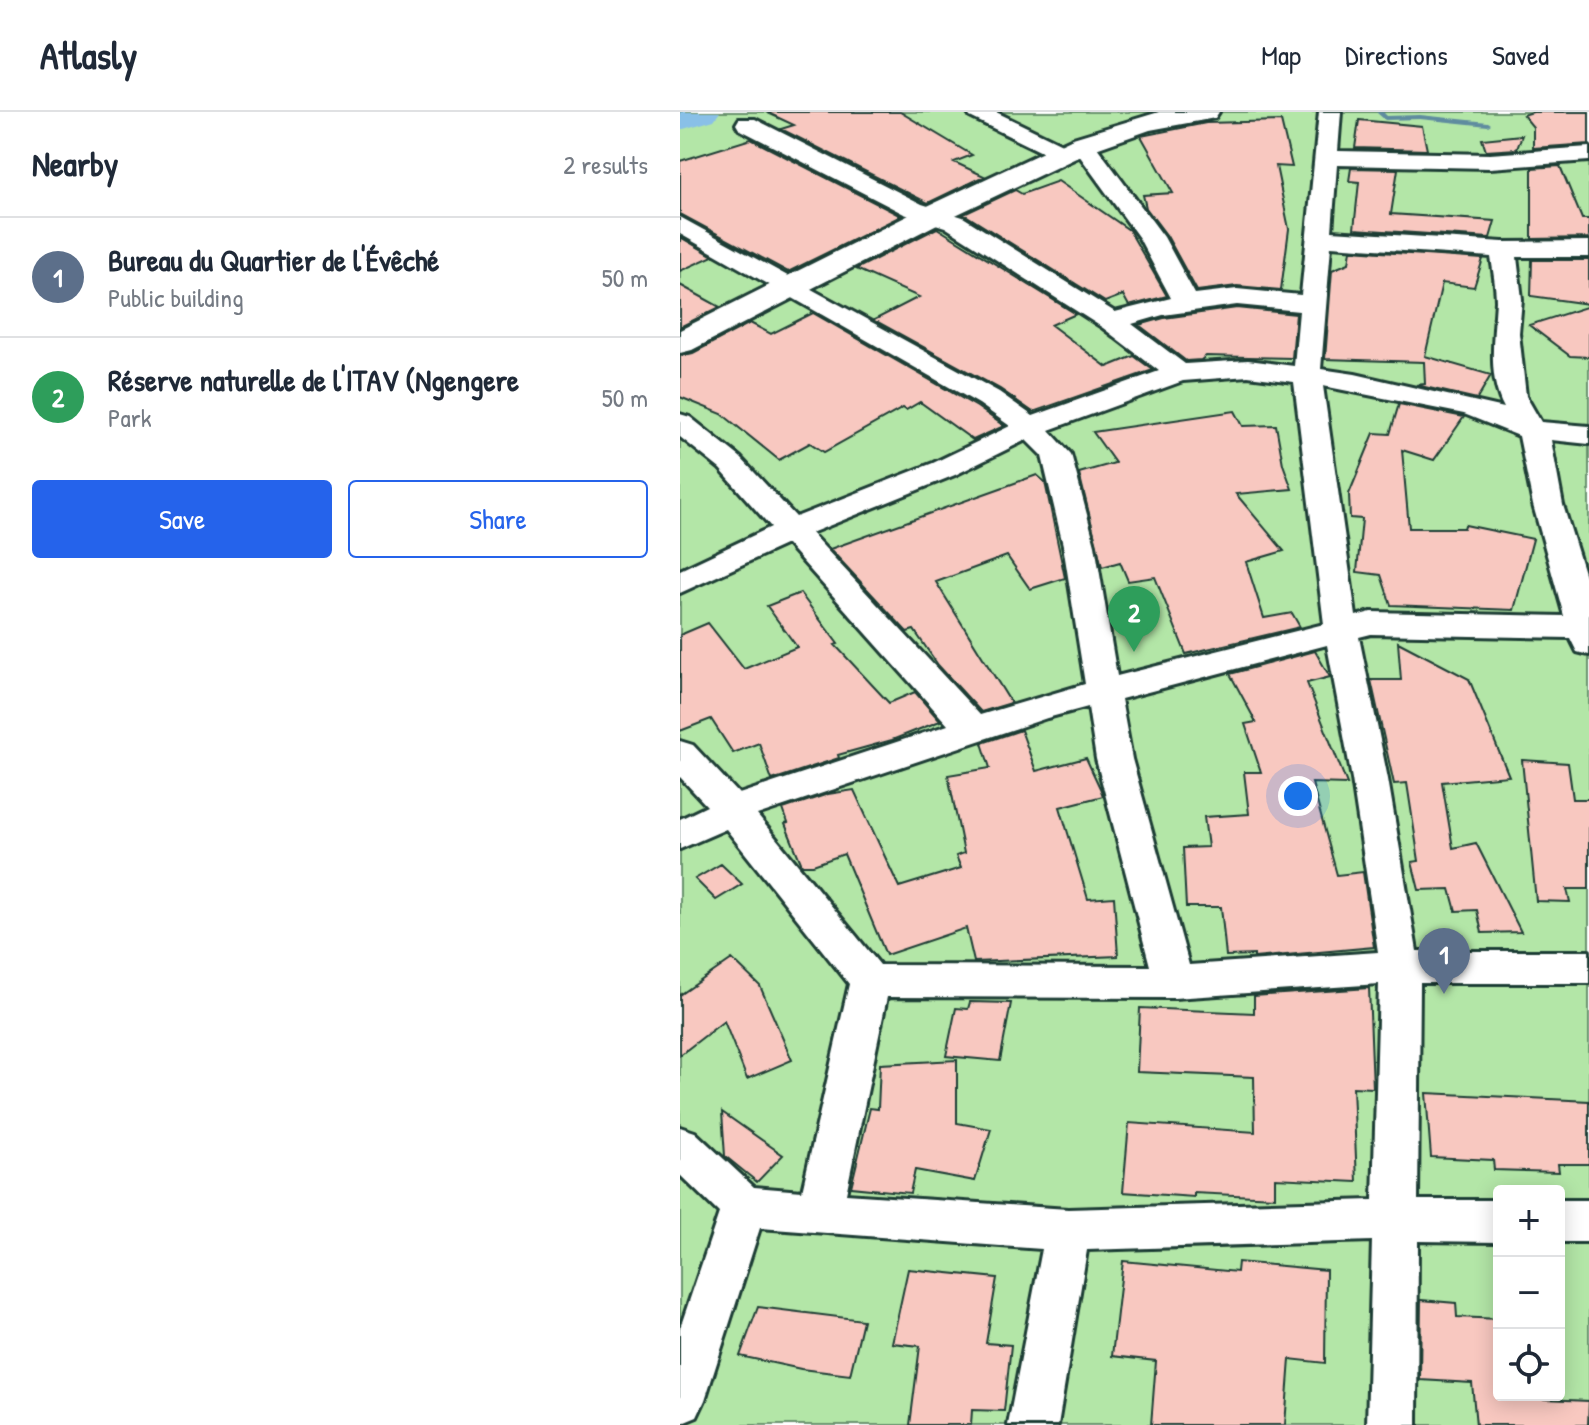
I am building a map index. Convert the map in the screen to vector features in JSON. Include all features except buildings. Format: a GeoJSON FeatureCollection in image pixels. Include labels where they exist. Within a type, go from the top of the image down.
{"type":"FeatureCollection","features":[{"type":"Feature","properties":{"kind":"street"},"geometry":{"type":"LineString","coordinates":[[978,112],[1072,148],[1113,189],[1151,237],[1187,303]]}},
{"type":"Feature","properties":{"kind":"street"},"geometry":{"type":"LineString","coordinates":[[680,343],[1072,148],[1144,123],[1205,112]]}},
{"type":"Feature","properties":{"kind":"street"},"geometry":{"type":"LineString","coordinates":[[1330,112],[1307,375],[1341,630],[1370,779],[1400,967],[1392,1425]]}},
{"type":"Feature","properties":{"kind":"street"},"geometry":{"type":"LineString","coordinates":[[747,124],[913,209],[954,222],[1112,322],[1179,373]]}},
{"type":"Feature","properties":{"kind":"street"},"geometry":{"type":"LineString","coordinates":[[1328,158],[1490,161],[1589,154]]}},
{"type":"Feature","properties":{"kind":"street"},"geometry":{"type":"LineString","coordinates":[[680,224],[989,398],[1030,427],[1056,454],[1079,545],[1114,759],[1174,982]]}},
{"type":"Feature","properties":{"kind":"street"},"geometry":{"type":"LineString","coordinates":[[1319,238],[1503,250],[1589,249]]}},
{"type":"Feature","properties":{"kind":"street"},"geometry":{"type":"LineString","coordinates":[[680,835],[732,810],[1039,708],[1371,623],[1587,632],[1548,505],[1537,442],[1512,396],[1505,333],[1509,299],[1503,250]]}},
{"type":"Feature","properties":{"kind":"street"},"geometry":{"type":"LineString","coordinates":[[1112,322],[1187,303],[1237,297],[1312,304]]}},
{"type":"Feature","properties":{"kind":"street"},"geometry":{"type":"LineString","coordinates":[[680,583],[793,529],[944,469],[1030,427],[1179,373],[1248,368],[1355,382],[1471,407],[1506,418],[1530,430],[1589,435]]}},
{"type":"Feature","properties":{"kind":"street"},"geometry":{"type":"LineString","coordinates":[[680,423],[730,463],[793,529],[973,730]]}},
{"type":"Feature","properties":{"kind":"street"},"geometry":{"type":"LineString","coordinates":[[680,754],[732,810],[870,981]]}},
{"type":"Feature","properties":{"kind":"street"},"geometry":{"type":"LineString","coordinates":[[870,981],[1174,982],[1400,967],[1589,967]]}},
{"type":"Feature","properties":{"kind":"street"},"geometry":{"type":"LineString","coordinates":[[820,1212],[870,981]]}},
{"type":"Feature","properties":{"kind":"street"},"geometry":{"type":"LineString","coordinates":[[680,1146],[744,1207],[1068,1230],[1395,1220],[1493,1221]]}},
{"type":"Feature","properties":{"kind":"street"},"geometry":{"type":"LineString","coordinates":[[680,1400],[744,1207]]}},
{"type":"Feature","properties":{"kind":"street"},"geometry":{"type":"LineString","coordinates":[[1565,1221],[1589,1221]]}},
{"type":"Feature","properties":{"kind":"street"},"geometry":{"type":"LineString","coordinates":[[1033,1425],[1068,1230]]}},
{"type":"Feature","properties":{"kind":"green space"},"geometry":{"type":"Polygon","coordinates":[[[680,112],[1589,112],[1589,1425],[680,1425],[680,112]]]}},
{"type":"Feature","properties":{"kind":"waterway"},"geometry":{"type":"LineString","coordinates":[[680,118],[700,112]]}},
{"type":"Feature","properties":{"kind":"waterway"},"geometry":{"type":"LineString","coordinates":[[1379,112],[1385,118],[1420,117],[1488,124]]}},
{"type":"Feature","properties":{"kind":"place","name":"Réserve naturelle de l'ITAV (Ngengere"},"geometry":{"type":"Point","coordinates":[1134,652]}},
{"type":"Feature","properties":{"kind":"place","name":"Bureau du Quartier de l'Évêché"},"geometry":{"type":"Point","coordinates":[1444,994]}}]}
